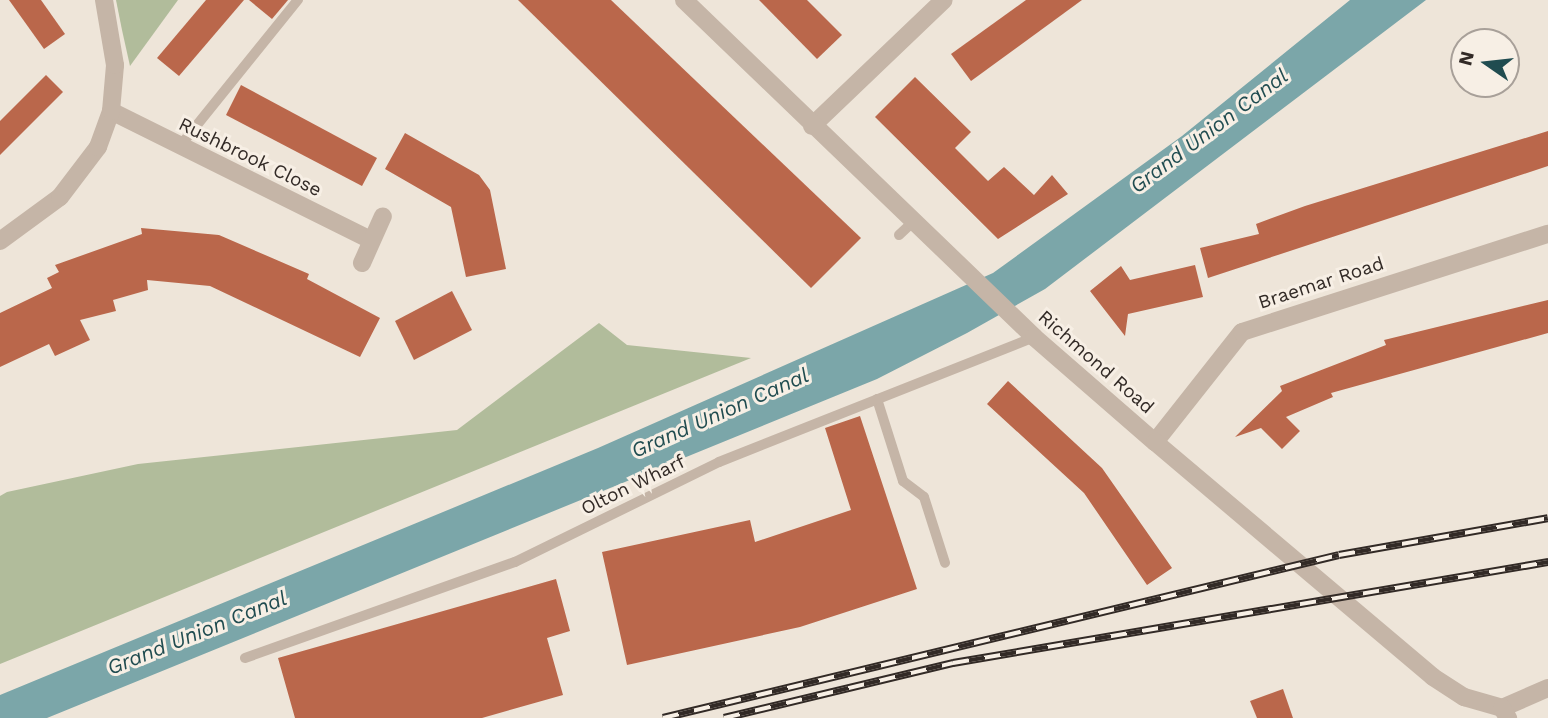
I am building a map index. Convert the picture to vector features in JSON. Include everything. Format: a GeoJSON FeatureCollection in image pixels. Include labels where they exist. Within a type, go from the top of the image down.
{"type":"FeatureCollection","features":[{"type":"Feature","properties":{"kind":"street"},"geometry":{"type":"LineString","coordinates":[[0,242],[60,197],[98,147],[111,111],[115,65],[104,0]]}},
{"type":"Feature","properties":{"kind":"street","name":"Richmond Road"},"geometry":{"type":"LineString","coordinates":[[684,0],[1034,337],[1433,677],[1464,697],[1505,713]]}},
{"type":"Feature","properties":{"kind":"street"},"geometry":{"type":"LineString","coordinates":[[812,126],[944,0]]}},
{"type":"Feature","properties":{"kind":"street","name":"Rushbrook Close"},"geometry":{"type":"LineString","coordinates":[[111,111],[371,240]]}},
{"type":"Feature","properties":{"kind":"street"},"geometry":{"type":"LineString","coordinates":[[362,263],[383,216]]}},
{"type":"Feature","properties":{"kind":"street","name":"Braemar Road"},"geometry":{"type":"LineString","coordinates":[[1155,442],[1242,332],[1548,234]]}},
{"type":"Feature","properties":{"kind":"street"},"geometry":{"type":"LineString","coordinates":[[1505,713],[1548,688]]}},
{"type":"Feature","properties":{"kind":"lane"},"geometry":{"type":"LineString","coordinates":[[180,146],[299,0]]}},
{"type":"Feature","properties":{"kind":"lane"},"geometry":{"type":"LineString","coordinates":[[899,235],[914,221]]}},
{"type":"Feature","properties":{"kind":"lane","name":"Olton Wharf"},"geometry":{"type":"LineString","coordinates":[[246,658],[516,562],[719,462],[1034,337]]}},
{"type":"Feature","properties":{"kind":"lane"},"geometry":{"type":"LineString","coordinates":[[877,399],[903,481],[924,497],[945,563]]}},
{"type":"Feature","properties":{"kind":"green space"},"geometry":{"type":"Polygon","coordinates":[[[116,0],[178,0],[130,66],[122,30],[116,0]]]}},
{"type":"Feature","properties":{"kind":"green space"},"geometry":{"type":"Polygon","coordinates":[[[599,323],[627,345],[751,358],[0,664],[0,496],[7,492],[138,464],[457,430],[599,323]]]}},
{"type":"Feature","properties":{"kind":"water","name":"Grand Union Canal"},"geometry":{"type":"Polygon","coordinates":[[[1350,0],[1426,0],[1045,289],[967,333],[877,379],[47,718],[0,718],[0,695],[598,448],[993,273],[1182,136],[1350,0]]]}},
{"type":"Feature","properties":{"kind":"building"},"geometry":{"type":"Polygon","coordinates":[[[9,0],[41,0],[65,34],[44,49],[9,0]]]}},
{"type":"Feature","properties":{"kind":"building"},"geometry":{"type":"Polygon","coordinates":[[[206,0],[244,0],[179,76],[157,58],[206,0]]]}},
{"type":"Feature","properties":{"kind":"building"},"geometry":{"type":"Polygon","coordinates":[[[249,0],[288,0],[272,19],[249,0]]]}},
{"type":"Feature","properties":{"kind":"building"},"geometry":{"type":"Polygon","coordinates":[[[518,0],[611,0],[861,238],[811,288],[518,0]]]}},
{"type":"Feature","properties":{"kind":"building"},"geometry":{"type":"Polygon","coordinates":[[[759,0],[807,0],[842,35],[817,59],[759,0]]]}},
{"type":"Feature","properties":{"kind":"building"},"geometry":{"type":"Polygon","coordinates":[[[1026,0],[1082,0],[971,81],[951,54],[1026,0]]]}},
{"type":"Feature","properties":{"kind":"building"},"geometry":{"type":"Polygon","coordinates":[[[46,75],[63,92],[0,155],[0,121],[46,75]]]}},
{"type":"Feature","properties":{"kind":"building"},"geometry":{"type":"Polygon","coordinates":[[[915,77],[971,132],[955,148],[988,181],[1004,167],[1034,195],[1052,175],[1068,194],[998,239],[875,117],[915,77]]]}},
{"type":"Feature","properties":{"kind":"building"},"geometry":{"type":"Polygon","coordinates":[[[241,85],[377,158],[362,186],[226,115],[241,85]]]}},
{"type":"Feature","properties":{"kind":"building"},"geometry":{"type":"Polygon","coordinates":[[[1548,131],[1548,166],[1208,278],[1200,248],[1259,234],[1256,224],[1305,206],[1548,131]]]}},
{"type":"Feature","properties":{"kind":"building"},"geometry":{"type":"Polygon","coordinates":[[[405,133],[479,175],[490,190],[506,269],[466,277],[451,207],[385,169],[405,133]]]}},
{"type":"Feature","properties":{"kind":"building"},"geometry":{"type":"Polygon","coordinates":[[[141,228],[219,235],[309,274],[307,279],[380,318],[360,357],[210,286],[147,280],[148,290],[113,300],[116,311],[80,320],[90,340],[55,356],[49,344],[0,367],[0,313],[52,288],[47,278],[59,272],[55,265],[142,234],[141,228]]]}},
{"type":"Feature","properties":{"kind":"building"},"geometry":{"type":"Polygon","coordinates":[[[1195,265],[1203,297],[1128,314],[1125,336],[1090,291],[1121,266],[1130,280],[1195,265]]]}},
{"type":"Feature","properties":{"kind":"building"},"geometry":{"type":"Polygon","coordinates":[[[452,291],[472,330],[414,360],[395,321],[452,291]]]}},
{"type":"Feature","properties":{"kind":"building"},"geometry":{"type":"Polygon","coordinates":[[[1548,300],[1548,333],[1331,393],[1333,397],[1286,417],[1300,431],[1282,449],[1261,428],[1235,437],[1282,391],[1280,386],[1386,345],[1384,340],[1548,300]]]}},
{"type":"Feature","properties":{"kind":"building"},"geometry":{"type":"Polygon","coordinates":[[[1008,381],[1102,468],[1172,568],[1147,585],[1084,493],[987,404],[1008,381]]]}},
{"type":"Feature","properties":{"kind":"building"},"geometry":{"type":"Polygon","coordinates":[[[860,416],[917,589],[800,627],[627,665],[602,552],[750,520],[755,542],[851,510],[825,428],[860,416]]]}},
{"type":"Feature","properties":{"kind":"building"},"geometry":{"type":"Polygon","coordinates":[[[556,579],[570,631],[547,638],[563,695],[482,718],[295,718],[278,658],[556,579]]]}},
{"type":"Feature","properties":{"kind":"building"},"geometry":{"type":"Polygon","coordinates":[[[1283,689],[1293,718],[1257,718],[1250,701],[1283,689]]]}},
{"type":"Feature","properties":{"kind":"railway"},"geometry":{"type":"LineString","coordinates":[[663,718],[1339,555],[1548,518]]}},
{"type":"Feature","properties":{"kind":"railway"},"geometry":{"type":"LineString","coordinates":[[724,718],[953,663],[1548,562]]}}]}
